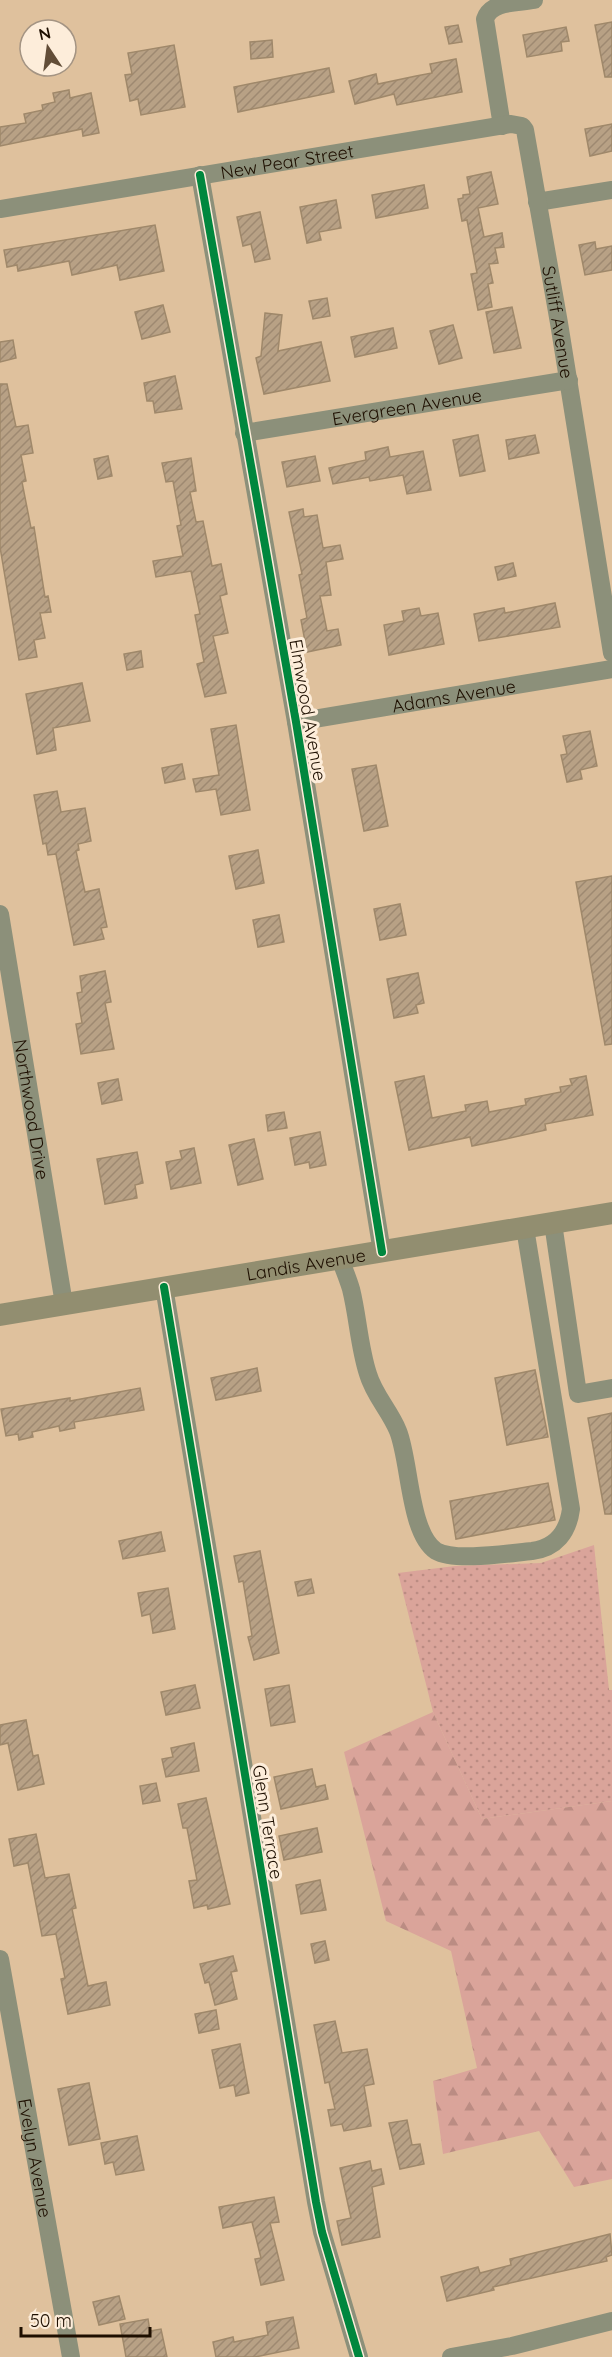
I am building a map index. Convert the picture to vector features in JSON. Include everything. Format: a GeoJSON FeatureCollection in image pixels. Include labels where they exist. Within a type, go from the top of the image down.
{"type":"FeatureCollection","features":[{"type":"Feature","properties":{"kind":"main road","name":"Landis Avenue"},"geometry":{"type":"LineString","coordinates":[[0,1315],[612,1214]]}},
{"type":"Feature","properties":{"kind":"street"},"geometry":{"type":"LineString","coordinates":[[502,126],[486,29],[488,12],[502,5],[534,0]]}},
{"type":"Feature","properties":{"kind":"street","name":"Sutliff Avenue"},"geometry":{"type":"LineString","coordinates":[[502,126],[516,123],[525,130],[569,380],[612,652]]}},
{"type":"Feature","properties":{"kind":"street","name":"New Pear Street"},"geometry":{"type":"LineString","coordinates":[[0,209],[502,126]]}},
{"type":"Feature","properties":{"kind":"street","name":"Elmwood Avenue"},"geometry":{"type":"LineString","coordinates":[[200,175],[296,722],[382,1252]]}},
{"type":"Feature","properties":{"kind":"street"},"geometry":{"type":"LineString","coordinates":[[537,202],[612,190]]}},
{"type":"Feature","properties":{"kind":"street","name":"Evergreen Avenue"},"geometry":{"type":"LineString","coordinates":[[244,433],[569,380]]}},
{"type":"Feature","properties":{"kind":"street","name":"Adams Avenue"},"geometry":{"type":"LineString","coordinates":[[296,722],[612,669]]}},
{"type":"Feature","properties":{"kind":"street","name":"Northwood Drive"},"geometry":{"type":"LineString","coordinates":[[0,914],[64,1304]]}},
{"type":"Feature","properties":{"kind":"street"},"geometry":{"type":"LineString","coordinates":[[553,1223],[578,1394],[612,1388]]}},
{"type":"Feature","properties":{"kind":"street"},"geometry":{"type":"LineString","coordinates":[[340,1258],[351,1288],[368,1376],[398,1431],[418,1522],[425,1538],[437,1551],[461,1556],[484,1556],[537,1550],[553,1545],[564,1534],[571,1509],[525,1228]]}},
{"type":"Feature","properties":{"kind":"street","name":"Glenn Terrace"},"geometry":{"type":"LineString","coordinates":[[164,1287],[316,2202],[322,2232],[359,2357]]}},
{"type":"Feature","properties":{"kind":"street","name":"Evelyn Avenue"},"geometry":{"type":"LineString","coordinates":[[0,1959],[71,2357]]}},
{"type":"Feature","properties":{"kind":"street"},"geometry":{"type":"LineString","coordinates":[[451,2357],[512,2346],[612,2321]]}},
{"type":"Feature","properties":{"kind":"green space"},"geometry":{"type":"Polygon","coordinates":[[[594,1545],[609,1690],[612,1690],[612,1801],[482,1819],[433,1712],[398,1573],[455,1566],[541,1563],[594,1545]]]}},
{"type":"Feature","properties":{"kind":"green space"},"geometry":{"type":"Polygon","coordinates":[[[433,1712],[482,1819],[612,1801],[612,2179],[574,2187],[539,2131],[443,2154],[433,2081],[477,2068],[451,1951],[386,1921],[344,1752],[433,1712]]]}},
{"type":"Feature","properties":{"kind":"building"},"geometry":{"type":"Polygon","coordinates":[[[612,22],[612,77],[605,77],[595,25],[612,22]]]}},
{"type":"Feature","properties":{"kind":"building"},"geometry":{"type":"Polygon","coordinates":[[[458,25],[462,42],[449,44],[445,27],[458,25]]]}},
{"type":"Feature","properties":{"kind":"building"},"geometry":{"type":"Polygon","coordinates":[[[566,27],[569,41],[561,42],[562,51],[527,57],[523,35],[566,27]]]}},
{"type":"Feature","properties":{"kind":"building"},"geometry":{"type":"Polygon","coordinates":[[[272,40],[273,57],[251,59],[250,42],[272,40]]]}},
{"type":"Feature","properties":{"kind":"building"},"geometry":{"type":"Polygon","coordinates":[[[174,45],[185,107],[141,115],[138,99],[130,101],[125,75],[132,74],[128,53],[174,45]]]}},
{"type":"Feature","properties":{"kind":"building"},"geometry":{"type":"Polygon","coordinates":[[[456,59],[462,92],[397,105],[394,94],[355,104],[349,81],[376,74],[378,84],[432,73],[430,64],[456,59]]]}},
{"type":"Feature","properties":{"kind":"building"},"geometry":{"type":"Polygon","coordinates":[[[329,68],[334,92],[238,112],[234,87],[329,68]]]}},
{"type":"Feature","properties":{"kind":"building"},"geometry":{"type":"Polygon","coordinates":[[[69,90],[70,98],[91,93],[99,133],[83,136],[82,129],[0,146],[0,127],[26,123],[24,114],[43,110],[42,105],[55,102],[53,93],[69,90]]]}},
{"type":"Feature","properties":{"kind":"building"},"geometry":{"type":"Polygon","coordinates":[[[612,124],[612,151],[590,156],[585,129],[612,124]]]}},
{"type":"Feature","properties":{"kind":"building"},"geometry":{"type":"Polygon","coordinates":[[[491,172],[498,204],[478,208],[484,237],[502,233],[504,247],[495,248],[498,263],[489,264],[493,283],[488,284],[492,307],[478,310],[471,274],[477,273],[467,220],[462,221],[458,199],[470,194],[467,177],[491,172]]]}},
{"type":"Feature","properties":{"kind":"building"},"geometry":{"type":"Polygon","coordinates":[[[424,185],[428,208],[376,218],[372,195],[424,185]]]}},
{"type":"Feature","properties":{"kind":"building"},"geometry":{"type":"Polygon","coordinates":[[[336,200],[341,228],[319,232],[321,240],[307,243],[300,207],[336,200]]]}},
{"type":"Feature","properties":{"kind":"building"},"geometry":{"type":"Polygon","coordinates":[[[260,212],[270,259],[255,262],[251,244],[243,246],[237,217],[260,212]]]}},
{"type":"Feature","properties":{"kind":"building"},"geometry":{"type":"Polygon","coordinates":[[[155,225],[164,271],[120,280],[117,265],[72,275],[69,261],[18,271],[17,265],[7,267],[4,250],[155,225]]]}},
{"type":"Feature","properties":{"kind":"building"},"geometry":{"type":"Polygon","coordinates":[[[595,242],[596,249],[612,246],[612,270],[585,275],[579,245],[595,242]]]}},
{"type":"Feature","properties":{"kind":"building"},"geometry":{"type":"Polygon","coordinates":[[[327,298],[330,316],[313,319],[309,301],[327,298]]]}},
{"type":"Feature","properties":{"kind":"building"},"geometry":{"type":"Polygon","coordinates":[[[163,305],[170,332],[142,339],[135,312],[163,305]]]}},
{"type":"Feature","properties":{"kind":"building"},"geometry":{"type":"Polygon","coordinates":[[[512,307],[521,348],[494,353],[486,312],[512,307]]]}},
{"type":"Feature","properties":{"kind":"building"},"geometry":{"type":"Polygon","coordinates":[[[265,313],[282,315],[278,351],[321,342],[330,381],[264,394],[256,358],[261,356],[265,313]]]}},
{"type":"Feature","properties":{"kind":"building"},"geometry":{"type":"Polygon","coordinates":[[[453,325],[462,358],[439,364],[430,331],[453,325]]]}},
{"type":"Feature","properties":{"kind":"building"},"geometry":{"type":"Polygon","coordinates":[[[393,328],[397,348],[355,357],[351,337],[393,328]]]}},
{"type":"Feature","properties":{"kind":"building"},"geometry":{"type":"Polygon","coordinates":[[[13,340],[16,358],[0,362],[0,342],[13,340]]]}},
{"type":"Feature","properties":{"kind":"building"},"geometry":{"type":"Polygon","coordinates":[[[175,376],[182,409],[155,413],[153,401],[147,401],[144,383],[175,376]]]}},
{"type":"Feature","properties":{"kind":"building"},"geometry":{"type":"Polygon","coordinates":[[[0,384],[7,384],[16,427],[28,425],[33,453],[21,455],[26,481],[22,482],[31,528],[34,527],[45,597],[48,596],[51,612],[40,613],[45,638],[34,640],[37,657],[19,660],[0,547],[0,384]]]}},
{"type":"Feature","properties":{"kind":"building"},"geometry":{"type":"Polygon","coordinates":[[[478,435],[485,471],[460,476],[453,440],[478,435]]]}},
{"type":"Feature","properties":{"kind":"building"},"geometry":{"type":"Polygon","coordinates":[[[535,435],[539,453],[509,459],[506,440],[535,435]]]}},
{"type":"Feature","properties":{"kind":"building"},"geometry":{"type":"Polygon","coordinates":[[[388,447],[390,457],[423,451],[431,490],[407,494],[403,475],[370,481],[369,477],[333,484],[329,468],[366,460],[365,452],[388,447]]]}},
{"type":"Feature","properties":{"kind":"building"},"geometry":{"type":"Polygon","coordinates":[[[108,456],[112,476],[98,479],[94,459],[108,456]]]}},
{"type":"Feature","properties":{"kind":"building"},"geometry":{"type":"Polygon","coordinates":[[[315,456],[320,481],[287,487],[282,462],[315,456]]]}},
{"type":"Feature","properties":{"kind":"building"},"geometry":{"type":"Polygon","coordinates":[[[191,458],[196,491],[190,492],[196,522],[203,521],[212,566],[221,564],[227,594],[220,596],[228,633],[213,636],[226,693],[205,697],[197,664],[204,662],[195,615],[200,614],[191,571],[156,577],[153,561],[183,556],[177,526],[181,525],[173,481],[166,482],[162,463],[191,458]]]}},
{"type":"Feature","properties":{"kind":"building"},"geometry":{"type":"Polygon","coordinates":[[[303,509],[304,517],[317,515],[323,548],[340,545],[343,559],[326,562],[331,595],[320,596],[327,631],[338,629],[341,645],[307,652],[301,620],[307,618],[299,575],[302,574],[289,512],[303,509]]]}},
{"type":"Feature","properties":{"kind":"building"},"geometry":{"type":"Polygon","coordinates":[[[513,563],[516,576],[498,580],[495,567],[513,563]]]}},
{"type":"Feature","properties":{"kind":"building"},"geometry":{"type":"Polygon","coordinates":[[[555,603],[560,627],[479,641],[474,614],[504,608],[505,613],[555,603]]]}},
{"type":"Feature","properties":{"kind":"building"},"geometry":{"type":"Polygon","coordinates":[[[419,608],[421,616],[438,613],[444,644],[389,655],[384,625],[404,621],[402,611],[419,608]]]}},
{"type":"Feature","properties":{"kind":"building"},"geometry":{"type":"Polygon","coordinates":[[[141,651],[143,667],[127,670],[124,654],[141,651]]]}},
{"type":"Feature","properties":{"kind":"building"},"geometry":{"type":"Polygon","coordinates":[[[82,683],[90,721],[53,728],[56,750],[37,754],[26,694],[82,683]]]}},
{"type":"Feature","properties":{"kind":"building"},"geometry":{"type":"Polygon","coordinates":[[[236,725],[250,810],[221,815],[216,789],[196,792],[193,779],[219,775],[211,729],[236,725]]]}},
{"type":"Feature","properties":{"kind":"building"},"geometry":{"type":"Polygon","coordinates":[[[590,731],[597,766],[580,770],[582,779],[567,782],[561,755],[567,754],[563,736],[590,731]]]}},
{"type":"Feature","properties":{"kind":"building"},"geometry":{"type":"Polygon","coordinates":[[[182,764],[185,779],[165,783],[162,768],[182,764]]]}},
{"type":"Feature","properties":{"kind":"building"},"geometry":{"type":"Polygon","coordinates":[[[376,765],[388,826],[364,831],[352,769],[376,765]]]}},
{"type":"Feature","properties":{"kind":"building"},"geometry":{"type":"Polygon","coordinates":[[[57,791],[61,812],[85,808],[91,841],[78,844],[79,850],[76,851],[85,892],[99,889],[107,927],[101,928],[104,939],[74,945],[56,854],[48,855],[46,843],[43,844],[34,795],[57,791]]]}},
{"type":"Feature","properties":{"kind":"building"},"geometry":{"type":"Polygon","coordinates":[[[258,850],[264,883],[236,889],[229,856],[258,850]]]}},
{"type":"Feature","properties":{"kind":"building"},"geometry":{"type":"Polygon","coordinates":[[[612,876],[612,1044],[605,1045],[576,882],[612,876]]]}},
{"type":"Feature","properties":{"kind":"building"},"geometry":{"type":"Polygon","coordinates":[[[400,904],[406,935],[380,940],[374,909],[400,904]]]}},
{"type":"Feature","properties":{"kind":"building"},"geometry":{"type":"Polygon","coordinates":[[[279,915],[284,942],[258,947],[253,920],[279,915]]]}},
{"type":"Feature","properties":{"kind":"building"},"geometry":{"type":"Polygon","coordinates":[[[105,971],[111,1002],[105,1003],[114,1049],[81,1054],[76,1024],[82,1023],[77,993],[82,992],[80,976],[105,971]]]}},
{"type":"Feature","properties":{"kind":"building"},"geometry":{"type":"Polygon","coordinates":[[[418,973],[424,1003],[416,1005],[418,1013],[394,1018],[387,979],[418,973]]]}},
{"type":"Feature","properties":{"kind":"building"},"geometry":{"type":"Polygon","coordinates":[[[424,1076],[432,1118],[466,1111],[465,1105],[487,1101],[489,1112],[526,1105],[525,1099],[561,1092],[560,1087],[572,1085],[570,1079],[586,1076],[593,1115],[545,1124],[546,1130],[472,1146],[470,1137],[409,1150],[395,1082],[424,1076]]]}},
{"type":"Feature","properties":{"kind":"building"},"geometry":{"type":"Polygon","coordinates":[[[118,1079],[122,1100],[102,1104],[98,1083],[118,1079]]]}},
{"type":"Feature","properties":{"kind":"building"},"geometry":{"type":"Polygon","coordinates":[[[284,1112],[287,1128],[268,1131],[266,1115],[284,1112]]]}},
{"type":"Feature","properties":{"kind":"building"},"geometry":{"type":"Polygon","coordinates":[[[320,1132],[326,1165],[310,1168],[309,1162],[295,1165],[290,1138],[320,1132]]]}},
{"type":"Feature","properties":{"kind":"building"},"geometry":{"type":"Polygon","coordinates":[[[254,1139],[263,1179],[238,1185],[229,1145],[254,1139]]]}},
{"type":"Feature","properties":{"kind":"building"},"geometry":{"type":"Polygon","coordinates":[[[194,1148],[201,1183],[171,1189],[166,1162],[182,1159],[180,1151],[194,1148]]]}},
{"type":"Feature","properties":{"kind":"building"},"geometry":{"type":"Polygon","coordinates":[[[137,1152],[143,1183],[135,1185],[137,1198],[105,1204],[97,1159],[137,1152]]]}},
{"type":"Feature","properties":{"kind":"building"},"geometry":{"type":"Polygon","coordinates":[[[257,1368],[261,1391],[216,1400],[211,1378],[257,1368]]]}},
{"type":"Feature","properties":{"kind":"building"},"geometry":{"type":"Polygon","coordinates":[[[535,1370],[548,1437],[507,1445],[495,1378],[535,1370]]]}},
{"type":"Feature","properties":{"kind":"building"},"geometry":{"type":"Polygon","coordinates":[[[140,1388],[144,1410],[74,1422],[75,1428],[60,1431],[59,1426],[32,1432],[33,1437],[19,1440],[18,1434],[6,1436],[1,1409],[70,1398],[70,1401],[140,1388]]]}},
{"type":"Feature","properties":{"kind":"building"},"geometry":{"type":"Polygon","coordinates":[[[612,1413],[612,1514],[605,1514],[588,1418],[612,1413]]]}},
{"type":"Feature","properties":{"kind":"building"},"geometry":{"type":"Polygon","coordinates":[[[548,1483],[555,1520],[456,1539],[450,1501],[548,1483]]]}},
{"type":"Feature","properties":{"kind":"building"},"geometry":{"type":"Polygon","coordinates":[[[161,1532],[165,1551],[123,1559],[119,1541],[161,1532]]]}},
{"type":"Feature","properties":{"kind":"building"},"geometry":{"type":"Polygon","coordinates":[[[260,1551],[279,1653],[254,1660],[248,1637],[252,1636],[243,1581],[239,1582],[234,1556],[260,1551]]]}},
{"type":"Feature","properties":{"kind":"building"},"geometry":{"type":"Polygon","coordinates":[[[311,1579],[314,1593],[298,1596],[295,1582],[311,1579]]]}},
{"type":"Feature","properties":{"kind":"building"},"geometry":{"type":"Polygon","coordinates":[[[168,1588],[175,1629],[153,1633],[150,1614],[142,1616],[138,1593],[168,1588]]]}},
{"type":"Feature","properties":{"kind":"building"},"geometry":{"type":"Polygon","coordinates":[[[195,1685],[200,1708],[166,1715],[161,1692],[195,1685]]]}},
{"type":"Feature","properties":{"kind":"building"},"geometry":{"type":"Polygon","coordinates":[[[289,1685],[295,1722],[271,1726],[265,1689],[289,1685]]]}},
{"type":"Feature","properties":{"kind":"building"},"geometry":{"type":"Polygon","coordinates":[[[26,1720],[33,1756],[38,1755],[44,1784],[18,1790],[8,1743],[0,1745],[0,1725],[26,1720]]]}},
{"type":"Feature","properties":{"kind":"building"},"geometry":{"type":"Polygon","coordinates":[[[194,1743],[199,1771],[166,1777],[162,1759],[173,1757],[171,1748],[194,1743]]]}},
{"type":"Feature","properties":{"kind":"building"},"geometry":{"type":"Polygon","coordinates":[[[312,1769],[316,1787],[325,1785],[328,1799],[281,1809],[274,1777],[312,1769]]]}},
{"type":"Feature","properties":{"kind":"building"},"geometry":{"type":"Polygon","coordinates":[[[156,1783],[160,1801],[143,1804],[140,1786],[156,1783]]]}},
{"type":"Feature","properties":{"kind":"building"},"geometry":{"type":"Polygon","coordinates":[[[206,1798],[230,1904],[208,1909],[207,1905],[194,1908],[189,1881],[197,1880],[187,1828],[183,1828],[178,1804],[206,1798]]]}},
{"type":"Feature","properties":{"kind":"building"},"geometry":{"type":"Polygon","coordinates":[[[317,1828],[322,1852],[284,1860],[279,1836],[317,1828]]]}},
{"type":"Feature","properties":{"kind":"building"},"geometry":{"type":"Polygon","coordinates":[[[36,1834],[45,1878],[69,1874],[76,1908],[72,1909],[88,1986],[106,1982],[110,2005],[68,2014],[61,1979],[65,1978],[56,1934],[42,1936],[28,1863],[14,1866],[9,1839],[36,1834]]]}},
{"type":"Feature","properties":{"kind":"building"},"geometry":{"type":"Polygon","coordinates":[[[320,1880],[326,1910],[301,1914],[296,1885],[320,1880]]]}},
{"type":"Feature","properties":{"kind":"building"},"geometry":{"type":"Polygon","coordinates":[[[325,1941],[329,1960],[315,1963],[311,1944],[325,1941]]]}},
{"type":"Feature","properties":{"kind":"building"},"geometry":{"type":"Polygon","coordinates":[[[233,1956],[237,1971],[231,1972],[237,1999],[215,2005],[209,1982],[205,1983],[200,1964],[233,1956]]]}},
{"type":"Feature","properties":{"kind":"building"},"geometry":{"type":"Polygon","coordinates":[[[216,2010],[219,2029],[199,2033],[195,2014],[216,2010]]]}},
{"type":"Feature","properties":{"kind":"building"},"geometry":{"type":"Polygon","coordinates":[[[335,2021],[342,2053],[367,2049],[374,2084],[364,2086],[371,2126],[344,2131],[342,2124],[331,2126],[328,2110],[335,2109],[329,2082],[325,2083],[314,2025],[335,2021]]]}},
{"type":"Feature","properties":{"kind":"building"},"geometry":{"type":"Polygon","coordinates":[[[240,2044],[249,2093],[236,2096],[234,2085],[220,2088],[212,2050],[240,2044]]]}},
{"type":"Feature","properties":{"kind":"building"},"geometry":{"type":"Polygon","coordinates":[[[89,2083],[100,2139],[69,2145],[58,2089],[89,2083]]]}},
{"type":"Feature","properties":{"kind":"building"},"geometry":{"type":"Polygon","coordinates":[[[407,2120],[412,2145],[420,2144],[424,2164],[400,2169],[389,2123],[407,2120]]]}},
{"type":"Feature","properties":{"kind":"building"},"geometry":{"type":"Polygon","coordinates":[[[137,2136],[144,2170],[116,2175],[113,2162],[105,2164],[101,2143],[137,2136]]]}},
{"type":"Feature","properties":{"kind":"building"},"geometry":{"type":"Polygon","coordinates":[[[370,2161],[372,2171],[381,2169],[384,2184],[372,2187],[380,2237],[342,2245],[337,2221],[351,2218],[340,2168],[370,2161]]]}},
{"type":"Feature","properties":{"kind":"building"},"geometry":{"type":"Polygon","coordinates":[[[274,2197],[279,2222],[270,2223],[284,2280],[261,2285],[255,2259],[261,2258],[252,2222],[223,2228],[219,2207],[274,2197]]]}},
{"type":"Feature","properties":{"kind":"building"},"geometry":{"type":"Polygon","coordinates":[[[610,2234],[612,2255],[606,2257],[607,2261],[493,2287],[494,2290],[447,2301],[441,2277],[478,2267],[480,2273],[511,2265],[510,2259],[610,2234]]]}},
{"type":"Feature","properties":{"kind":"building"},"geometry":{"type":"Polygon","coordinates":[[[119,2296],[125,2319],[99,2325],[93,2302],[119,2296]]]}},
{"type":"Feature","properties":{"kind":"building"},"geometry":{"type":"Polygon","coordinates":[[[293,2317],[299,2348],[255,2357],[216,2357],[213,2342],[233,2337],[234,2342],[268,2335],[266,2322],[293,2317]]]}},
{"type":"Feature","properties":{"kind":"building"},"geometry":{"type":"Polygon","coordinates":[[[148,2319],[150,2331],[161,2329],[167,2357],[126,2357],[120,2324],[148,2319]]]}},
{"type":"Feature","properties":{"kind":"cycle path"},"geometry":{"type":"LineString","coordinates":[[200,175],[296,722],[382,1252]]}},
{"type":"Feature","properties":{"kind":"cycle path"},"geometry":{"type":"LineString","coordinates":[[164,1287],[316,2202],[322,2232],[359,2357]]}}]}
